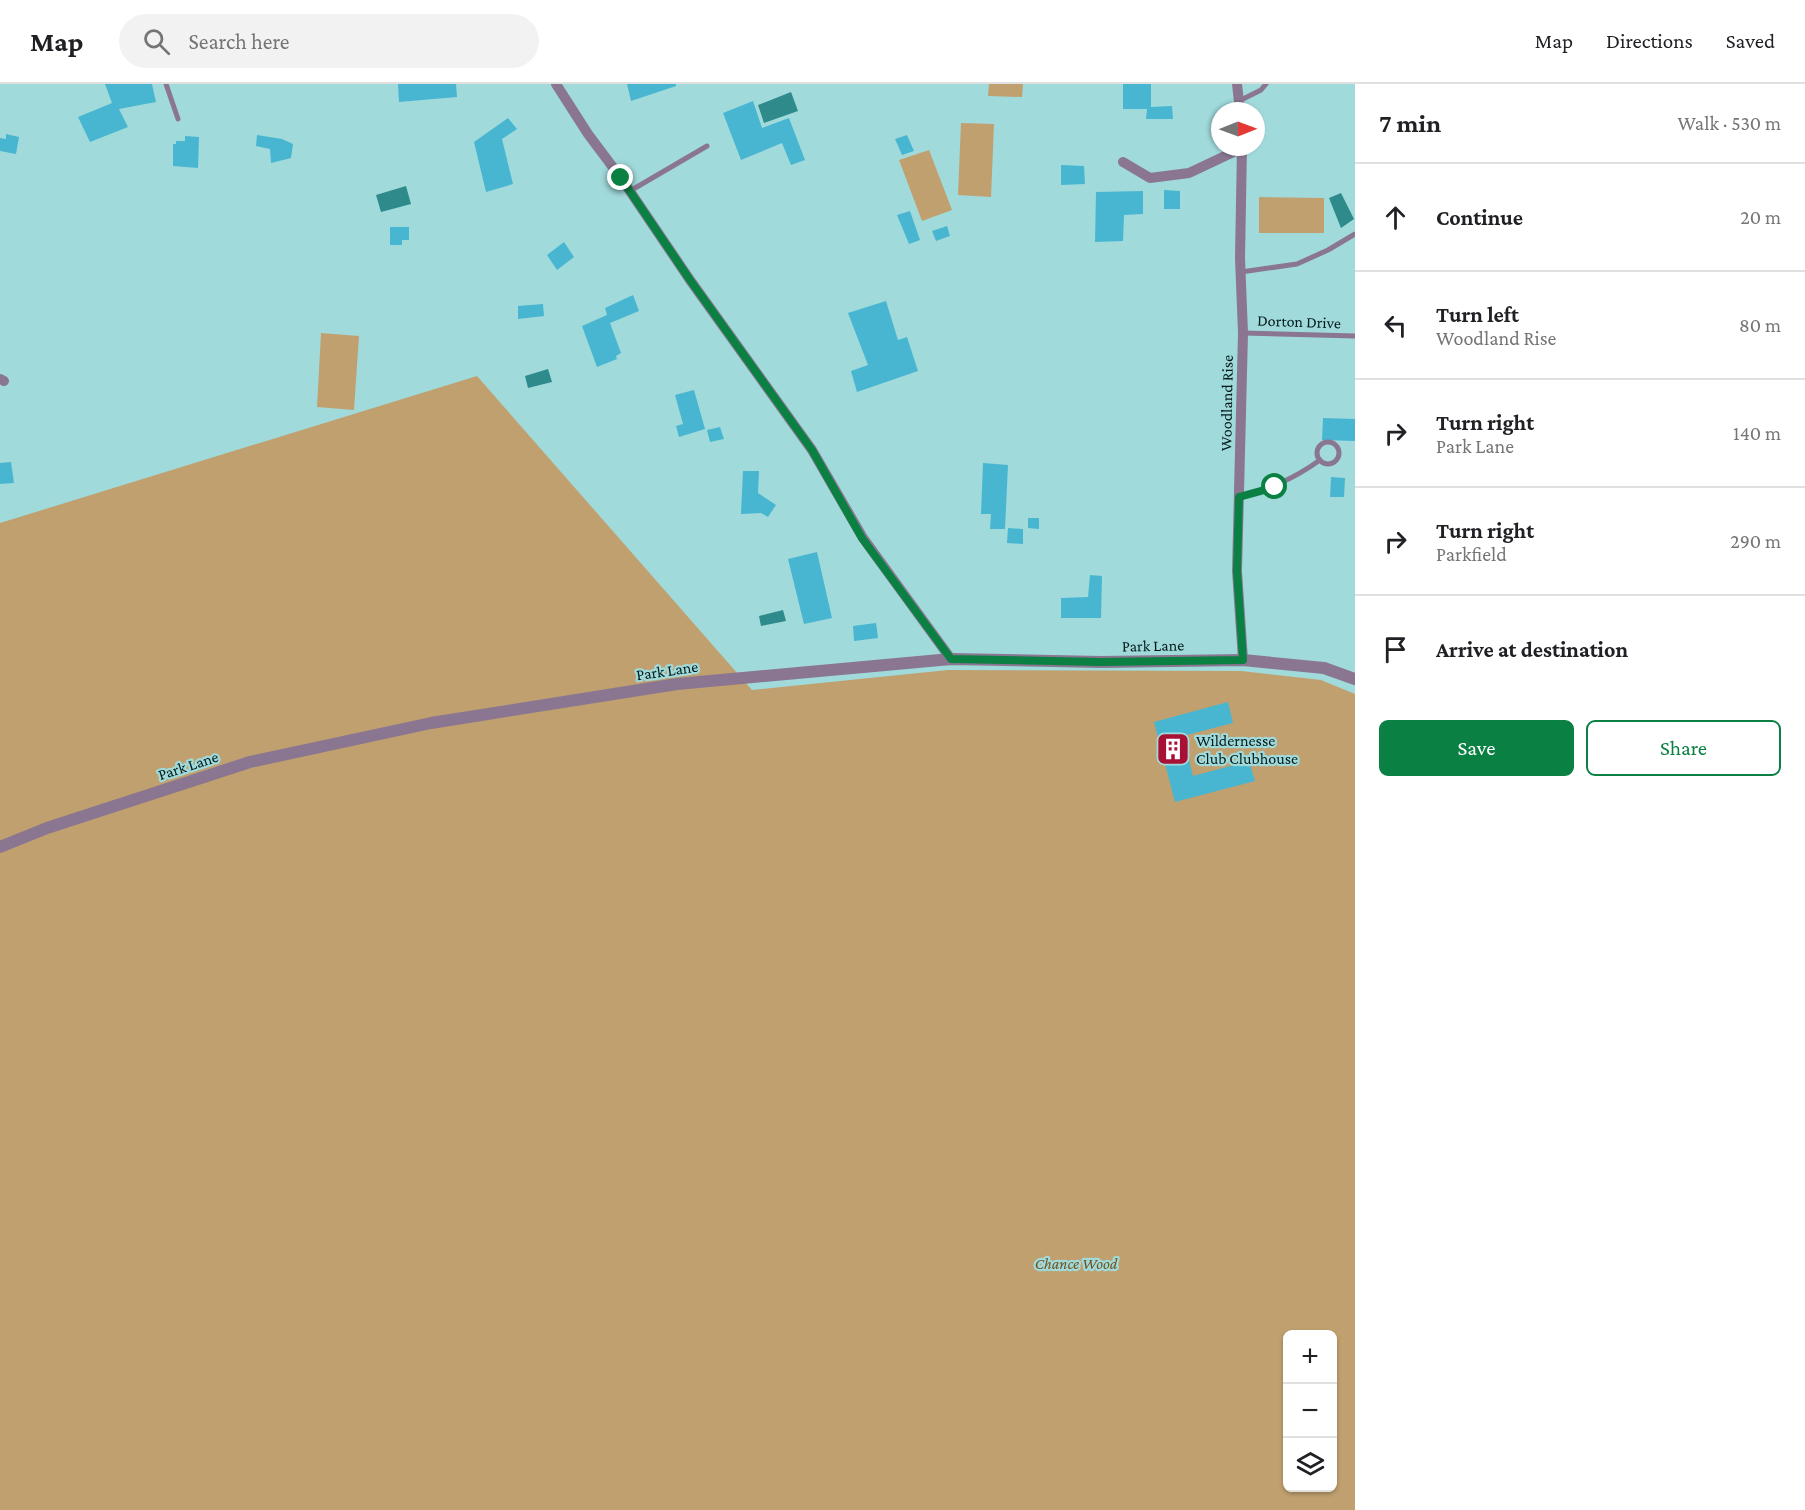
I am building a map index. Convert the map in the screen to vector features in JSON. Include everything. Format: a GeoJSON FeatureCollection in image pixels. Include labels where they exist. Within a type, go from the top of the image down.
{"type":"FeatureCollection","features":[{"type":"Feature","properties":{"kind":"street"},"geometry":{"type":"LineString","coordinates":[[556,84],[588,134],[690,280],[812,450],[862,538],[951,659]]}},
{"type":"Feature","properties":{"kind":"street"},"geometry":{"type":"LineString","coordinates":[[1237,84],[1239,102]]}},
{"type":"Feature","properties":{"kind":"street"},"geometry":{"type":"LineString","coordinates":[[1123,162],[1150,178],[1189,173],[1224,156]]}},
{"type":"Feature","properties":{"kind":"street","name":"Woodland Rise"},"geometry":{"type":"LineString","coordinates":[[1242,156],[1240,272],[1243,333],[1237,571],[1243,660]]}},
{"type":"Feature","properties":{"kind":"street","name":"Park Lane"},"geometry":{"type":"LineString","coordinates":[[0,847],[47,828],[250,762],[431,723],[677,684],[951,659],[1101,662],[1243,660],[1324,668],[1355,679]]}},
{"type":"Feature","properties":{"kind":"lane"},"geometry":{"type":"LineString","coordinates":[[166,84],[178,119]]}},
{"type":"Feature","properties":{"kind":"lane"},"geometry":{"type":"LineString","coordinates":[[1244,102],[1266,84]]}},
{"type":"Feature","properties":{"kind":"lane"},"geometry":{"type":"LineString","coordinates":[[630,191],[707,146]]}},
{"type":"Feature","properties":{"kind":"lane"},"geometry":{"type":"LineString","coordinates":[[1240,272],[1297,264],[1328,250],[1355,234]]}},
{"type":"Feature","properties":{"kind":"lane","name":"Dorton Drive"},"geometry":{"type":"LineString","coordinates":[[1243,333],[1355,336]]}},
{"type":"Feature","properties":{"kind":"lane"},"geometry":{"type":"LineString","coordinates":[[1329,442],[1335,445],[1338,455],[1335,461],[1329,464],[1320,460],[1317,453],[1319,447],[1329,442]]}},
{"type":"Feature","properties":{"kind":"lane"},"geometry":{"type":"LineString","coordinates":[[1239,497],[1275,487],[1320,460]]}},
{"type":"Feature","properties":{"kind":"green space"},"geometry":{"type":"Polygon","coordinates":[[[989,84],[1023,84],[1022,97],[988,96],[989,84]]]}},
{"type":"Feature","properties":{"kind":"green space"},"geometry":{"type":"Polygon","coordinates":[[[961,123],[994,124],[991,197],[958,195],[961,123]]]}},
{"type":"Feature","properties":{"kind":"green space"},"geometry":{"type":"Polygon","coordinates":[[[929,150],[952,210],[922,221],[899,160],[929,150]]]}},
{"type":"Feature","properties":{"kind":"green space"},"geometry":{"type":"Polygon","coordinates":[[[1259,197],[1324,198],[1324,233],[1259,233],[1259,197]]]}},
{"type":"Feature","properties":{"kind":"green space"},"geometry":{"type":"Polygon","coordinates":[[[321,333],[359,336],[354,410],[317,407],[321,333]]]}},
{"type":"Feature","properties":{"kind":"green space","name":"Chance Wood"},"geometry":{"type":"Polygon","coordinates":[[[477,376],[752,690],[948,670],[1241,671],[1321,680],[1355,694],[1355,1510],[0,1510],[0,523],[477,376]]]}},
{"type":"Feature","properties":{"kind":"water"},"geometry":{"type":"Polygon","coordinates":[[[791,92],[798,111],[764,123],[758,105],[791,92]]]}},
{"type":"Feature","properties":{"kind":"water"},"geometry":{"type":"Polygon","coordinates":[[[406,186],[411,204],[381,212],[376,195],[406,186]]]}},
{"type":"Feature","properties":{"kind":"water"},"geometry":{"type":"Polygon","coordinates":[[[1341,193],[1354,219],[1341,228],[1329,198],[1341,193]]]}},
{"type":"Feature","properties":{"kind":"water"},"geometry":{"type":"Polygon","coordinates":[[[548,369],[552,382],[528,388],[525,376],[548,369]]]}},
{"type":"Feature","properties":{"kind":"water"},"geometry":{"type":"Polygon","coordinates":[[[783,610],[786,621],[761,626],[759,616],[783,610]]]}},
{"type":"Feature","properties":{"kind":"building"},"geometry":{"type":"Polygon","coordinates":[[[105,84],[152,84],[156,102],[119,109],[128,127],[90,142],[78,117],[112,103],[105,84]]]}},
{"type":"Feature","properties":{"kind":"building"},"geometry":{"type":"Polygon","coordinates":[[[398,84],[456,84],[457,97],[399,102],[398,84]]]}},
{"type":"Feature","properties":{"kind":"building"},"geometry":{"type":"Polygon","coordinates":[[[627,84],[676,84],[676,86],[631,101],[627,84]]]}},
{"type":"Feature","properties":{"kind":"building"},"geometry":{"type":"Polygon","coordinates":[[[1123,84],[1151,84],[1151,107],[1172,106],[1173,119],[1146,119],[1147,109],[1123,109],[1123,84]]]}},
{"type":"Feature","properties":{"kind":"building"},"geometry":{"type":"Polygon","coordinates":[[[753,101],[762,128],[789,118],[805,160],[791,165],[782,143],[741,160],[723,113],[753,101]]]}},
{"type":"Feature","properties":{"kind":"building"},"geometry":{"type":"Polygon","coordinates":[[[508,118],[517,129],[502,139],[513,184],[486,192],[474,142],[508,118]]]}},
{"type":"Feature","properties":{"kind":"building"},"geometry":{"type":"Polygon","coordinates":[[[6,134],[19,137],[16,154],[0,151],[0,138],[6,139],[6,134]]]}},
{"type":"Feature","properties":{"kind":"building"},"geometry":{"type":"Polygon","coordinates":[[[257,135],[282,139],[293,144],[291,158],[271,163],[270,149],[256,146],[257,135]]]}},
{"type":"Feature","properties":{"kind":"building"},"geometry":{"type":"Polygon","coordinates":[[[907,135],[914,151],[902,155],[895,139],[907,135]]]}},
{"type":"Feature","properties":{"kind":"building"},"geometry":{"type":"Polygon","coordinates":[[[185,136],[199,137],[198,168],[173,166],[173,144],[176,144],[176,141],[185,141],[185,136]]]}},
{"type":"Feature","properties":{"kind":"building"},"geometry":{"type":"Polygon","coordinates":[[[1061,165],[1084,166],[1085,184],[1061,185],[1061,165]]]}},
{"type":"Feature","properties":{"kind":"building"},"geometry":{"type":"Polygon","coordinates":[[[1164,190],[1180,191],[1180,209],[1164,209],[1164,190]]]}},
{"type":"Feature","properties":{"kind":"building"},"geometry":{"type":"Polygon","coordinates":[[[1143,191],[1143,214],[1124,215],[1123,241],[1095,242],[1096,192],[1143,191]]]}},
{"type":"Feature","properties":{"kind":"building"},"geometry":{"type":"Polygon","coordinates":[[[910,211],[920,240],[909,244],[897,215],[910,211]]]}},
{"type":"Feature","properties":{"kind":"building"},"geometry":{"type":"Polygon","coordinates":[[[947,226],[950,236],[936,241],[932,231],[947,226]]]}},
{"type":"Feature","properties":{"kind":"building"},"geometry":{"type":"Polygon","coordinates":[[[390,227],[409,227],[409,240],[402,240],[402,245],[390,245],[390,227]]]}},
{"type":"Feature","properties":{"kind":"building"},"geometry":{"type":"Polygon","coordinates":[[[564,242],[574,257],[557,270],[547,255],[564,242]]]}},
{"type":"Feature","properties":{"kind":"building"},"geometry":{"type":"Polygon","coordinates":[[[633,295],[639,311],[610,323],[621,353],[616,356],[617,359],[597,367],[582,326],[607,315],[605,308],[633,295]]]}},
{"type":"Feature","properties":{"kind":"building"},"geometry":{"type":"Polygon","coordinates":[[[886,301],[898,340],[907,337],[918,371],[857,392],[851,371],[868,365],[848,313],[886,301]]]}},
{"type":"Feature","properties":{"kind":"building"},"geometry":{"type":"Polygon","coordinates":[[[543,304],[544,316],[518,319],[518,306],[543,304]]]}},
{"type":"Feature","properties":{"kind":"building"},"geometry":{"type":"Polygon","coordinates":[[[694,390],[705,429],[679,437],[676,426],[683,424],[675,395],[694,390]]]}},
{"type":"Feature","properties":{"kind":"building"},"geometry":{"type":"Polygon","coordinates":[[[1323,418],[1355,419],[1355,441],[1322,440],[1323,418]]]}},
{"type":"Feature","properties":{"kind":"building"},"geometry":{"type":"Polygon","coordinates":[[[720,427],[724,439],[710,442],[707,430],[720,427]]]}},
{"type":"Feature","properties":{"kind":"building"},"geometry":{"type":"Polygon","coordinates":[[[11,462],[14,483],[0,484],[0,463],[11,462]]]}},
{"type":"Feature","properties":{"kind":"building"},"geometry":{"type":"Polygon","coordinates":[[[983,463],[1008,465],[1005,529],[990,529],[991,514],[981,514],[983,463]]]}},
{"type":"Feature","properties":{"kind":"building"},"geometry":{"type":"Polygon","coordinates":[[[743,471],[759,471],[758,493],[776,505],[768,517],[761,513],[741,514],[743,471]]]}},
{"type":"Feature","properties":{"kind":"building"},"geometry":{"type":"Polygon","coordinates":[[[1331,477],[1345,478],[1344,497],[1330,497],[1331,477]]]}},
{"type":"Feature","properties":{"kind":"building"},"geometry":{"type":"Polygon","coordinates":[[[1028,518],[1039,518],[1039,529],[1028,528],[1028,518]]]}},
{"type":"Feature","properties":{"kind":"building"},"geometry":{"type":"Polygon","coordinates":[[[1008,528],[1023,529],[1023,544],[1007,543],[1008,528]]]}},
{"type":"Feature","properties":{"kind":"building"},"geometry":{"type":"Polygon","coordinates":[[[817,552],[832,618],[804,624],[788,559],[817,552]]]}},
{"type":"Feature","properties":{"kind":"building"},"geometry":{"type":"Polygon","coordinates":[[[1090,575],[1102,576],[1101,618],[1061,618],[1061,598],[1088,597],[1090,575]]]}},
{"type":"Feature","properties":{"kind":"building"},"geometry":{"type":"Polygon","coordinates":[[[876,623],[878,638],[854,641],[853,626],[876,623]]]}},
{"type":"Feature","properties":{"kind":"building","name":"Wildernesse Club Clubhouse"},"geometry":{"type":"Polygon","coordinates":[[[1228,702],[1233,723],[1183,736],[1193,776],[1249,761],[1255,781],[1175,802],[1154,722],[1228,702]]]}},
{"type":"Feature","properties":{"kind":"place","name":"Wildernesse Club Clubhouse"},"geometry":{"type":"Point","coordinates":[1173,749]}},
{"type":"Feature","properties":{"kind":"route"},"geometry":{"type":"LineString","coordinates":[[621,178],[690,280],[812,450],[862,538],[951,659],[1101,662],[1243,660],[1237,571],[1239,497],[1275,487]]}}]}
